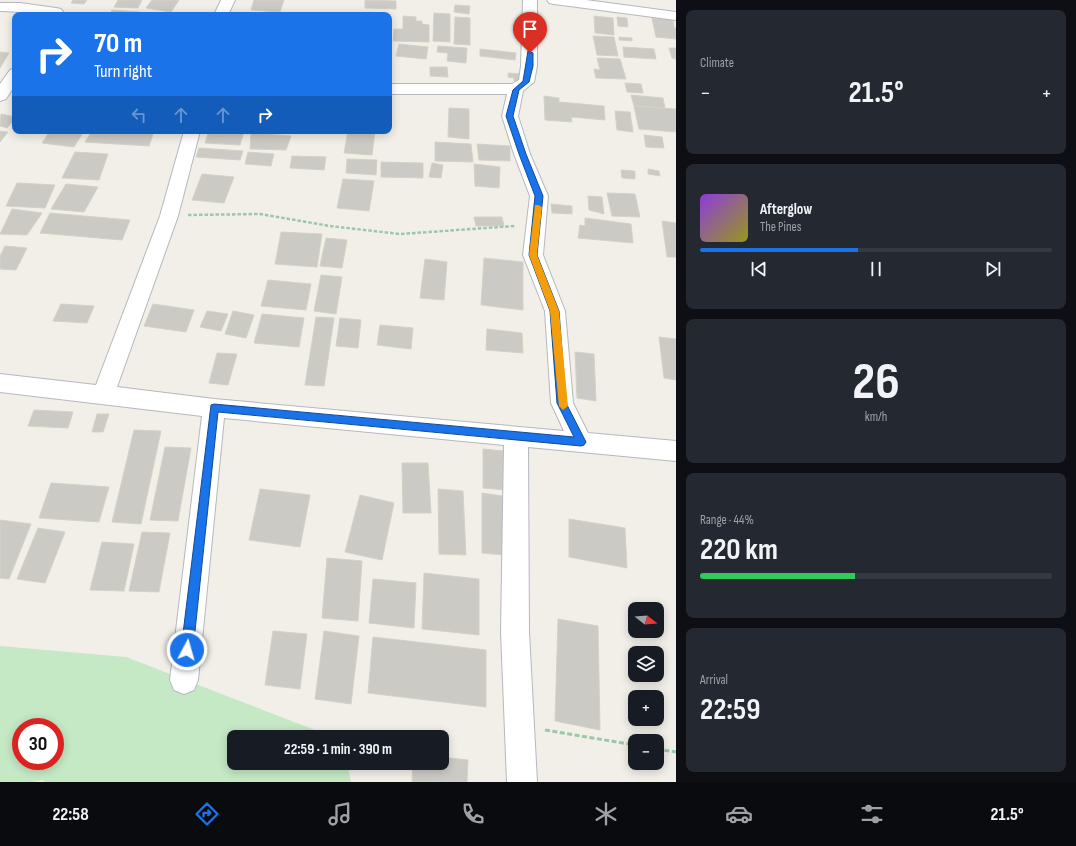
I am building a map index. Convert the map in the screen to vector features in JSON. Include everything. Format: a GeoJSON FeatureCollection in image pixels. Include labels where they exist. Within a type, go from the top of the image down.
{"type":"FeatureCollection","features":[{"type":"Feature","properties":{"kind":"street"},"geometry":{"type":"LineString","coordinates":[[56,12],[64,0]]}},
{"type":"Feature","properties":{"kind":"street"},"geometry":{"type":"LineString","coordinates":[[222,12],[228,0]]}},
{"type":"Feature","properties":{"kind":"street"},"geometry":{"type":"LineString","coordinates":[[530,0],[530,66],[526,82],[516,90],[510,116],[522,154],[539,196],[533,255],[555,311],[562,403],[581,442]]}},
{"type":"Feature","properties":{"kind":"street"},"geometry":{"type":"LineString","coordinates":[[554,0],[676,16]]}},
{"type":"Feature","properties":{"kind":"street"},"geometry":{"type":"LineString","coordinates":[[0,7],[20,7],[45,12]]}},
{"type":"Feature","properties":{"kind":"street"},"geometry":{"type":"LineString","coordinates":[[0,96],[12,78]]}},
{"type":"Feature","properties":{"kind":"street"},"geometry":{"type":"LineString","coordinates":[[392,89],[516,90]]}},
{"type":"Feature","properties":{"kind":"street"},"geometry":{"type":"LineString","coordinates":[[104,394],[169,216],[191,134]]}},
{"type":"Feature","properties":{"kind":"street"},"geometry":{"type":"LineString","coordinates":[[0,383],[214,408],[676,451]]}},
{"type":"Feature","properties":{"kind":"street"},"geometry":{"type":"LineString","coordinates":[[184,680],[214,408]]}},
{"type":"Feature","properties":{"kind":"street"},"geometry":{"type":"LineString","coordinates":[[516,436],[515,632],[522,782]]}},
{"type":"Feature","properties":{"kind":"path"},"geometry":{"type":"LineString","coordinates":[[169,216],[260,214],[330,226],[400,234],[536,225]]}},
{"type":"Feature","properties":{"kind":"path"},"geometry":{"type":"LineString","coordinates":[[519,725],[628,744]]}},
{"type":"Feature","properties":{"kind":"path"},"geometry":{"type":"LineString","coordinates":[[664,750],[676,752]]}},
{"type":"Feature","properties":{"kind":"green space"},"geometry":{"type":"Polygon","coordinates":[[[0,646],[126,657],[315,730],[227,730],[227,770],[348,770],[351,782],[44,782],[43,780],[33,782],[0,782],[0,646]]]}},
{"type":"Feature","properties":{"kind":"building"},"geometry":{"type":"Polygon","coordinates":[[[73,0],[87,0],[84,4],[71,3],[73,0]]]}},
{"type":"Feature","properties":{"kind":"building"},"geometry":{"type":"Polygon","coordinates":[[[118,0],[142,0],[138,8],[114,7],[118,0]]]}},
{"type":"Feature","properties":{"kind":"building"},"geometry":{"type":"Polygon","coordinates":[[[152,0],[179,0],[171,12],[146,8],[152,0]]]}},
{"type":"Feature","properties":{"kind":"building"},"geometry":{"type":"Polygon","coordinates":[[[254,0],[284,0],[280,12],[251,10],[254,0]]]}},
{"type":"Feature","properties":{"kind":"building"},"geometry":{"type":"Polygon","coordinates":[[[365,0],[396,1],[396,9],[365,8],[365,0]]]}},
{"type":"Feature","properties":{"kind":"building"},"geometry":{"type":"Polygon","coordinates":[[[455,5],[470,6],[469,14],[454,12],[455,5]]]}},
{"type":"Feature","properties":{"kind":"building"},"geometry":{"type":"Polygon","coordinates":[[[112,10],[139,12],[111,12],[112,10]]]}},
{"type":"Feature","properties":{"kind":"building"},"geometry":{"type":"Polygon","coordinates":[[[434,13],[450,14],[450,42],[433,41],[434,13]]]}},
{"type":"Feature","properties":{"kind":"building"},"geometry":{"type":"Polygon","coordinates":[[[403,16],[416,17],[416,21],[422,21],[422,24],[429,25],[429,42],[393,41],[394,29],[403,29],[403,16]]]}},
{"type":"Feature","properties":{"kind":"building"},"geometry":{"type":"Polygon","coordinates":[[[594,16],[613,18],[614,35],[595,33],[594,16]]]}},
{"type":"Feature","properties":{"kind":"building"},"geometry":{"type":"Polygon","coordinates":[[[455,17],[470,18],[470,45],[454,44],[455,17]]]}},
{"type":"Feature","properties":{"kind":"building"},"geometry":{"type":"Polygon","coordinates":[[[617,17],[627,18],[628,27],[618,26],[617,17]]]}},
{"type":"Feature","properties":{"kind":"building"},"geometry":{"type":"Polygon","coordinates":[[[652,18],[673,20],[674,28],[676,28],[676,39],[656,37],[652,18]]]}},
{"type":"Feature","properties":{"kind":"building"},"geometry":{"type":"Polygon","coordinates":[[[593,36],[614,37],[618,56],[597,55],[593,36]]]}},
{"type":"Feature","properties":{"kind":"building"},"geometry":{"type":"Polygon","coordinates":[[[619,37],[632,38],[632,41],[619,40],[619,37]]]}},
{"type":"Feature","properties":{"kind":"building"},"geometry":{"type":"Polygon","coordinates":[[[399,44],[428,47],[426,59],[396,56],[399,44]]]}},
{"type":"Feature","properties":{"kind":"building"},"geometry":{"type":"Polygon","coordinates":[[[438,46],[467,48],[466,63],[447,61],[448,53],[437,52],[438,46]]]}},
{"type":"Feature","properties":{"kind":"building"},"geometry":{"type":"Polygon","coordinates":[[[623,47],[654,49],[656,59],[624,57],[623,47]]]}},
{"type":"Feature","properties":{"kind":"building"},"geometry":{"type":"Polygon","coordinates":[[[669,48],[676,48],[676,59],[672,58],[669,48]]]}},
{"type":"Feature","properties":{"kind":"building"},"geometry":{"type":"Polygon","coordinates":[[[480,49],[516,53],[515,60],[480,56],[480,49]]]}},
{"type":"Feature","properties":{"kind":"building"},"geometry":{"type":"Polygon","coordinates":[[[0,52],[9,53],[0,68],[0,52]]]}},
{"type":"Feature","properties":{"kind":"building"},"geometry":{"type":"Polygon","coordinates":[[[597,58],[620,59],[626,79],[596,78],[594,69],[600,70],[597,58]]]}},
{"type":"Feature","properties":{"kind":"building"},"geometry":{"type":"Polygon","coordinates":[[[430,67],[447,67],[448,77],[430,76],[430,67]]]}},
{"type":"Feature","properties":{"kind":"building"},"geometry":{"type":"Polygon","coordinates":[[[508,73],[521,74],[521,82],[514,81],[514,78],[508,77],[508,73]]]}},
{"type":"Feature","properties":{"kind":"building"},"geometry":{"type":"Polygon","coordinates":[[[625,83],[641,84],[643,93],[627,92],[625,83]]]}},
{"type":"Feature","properties":{"kind":"building"},"geometry":{"type":"Polygon","coordinates":[[[631,95],[663,98],[665,108],[634,106],[631,95]]]}},
{"type":"Feature","properties":{"kind":"building"},"geometry":{"type":"Polygon","coordinates":[[[544,96],[559,98],[559,102],[604,106],[605,120],[571,117],[572,122],[545,120],[544,96]]]}},
{"type":"Feature","properties":{"kind":"building"},"geometry":{"type":"Polygon","coordinates":[[[634,106],[676,109],[676,132],[639,129],[634,106]]]}},
{"type":"Feature","properties":{"kind":"building"},"geometry":{"type":"Polygon","coordinates":[[[449,108],[469,109],[469,139],[448,137],[449,108]]]}},
{"type":"Feature","properties":{"kind":"building"},"geometry":{"type":"Polygon","coordinates":[[[615,111],[630,112],[633,132],[617,130],[615,111]]]}},
{"type":"Feature","properties":{"kind":"building"},"geometry":{"type":"Polygon","coordinates":[[[1,114],[12,116],[12,122],[7,128],[0,126],[1,114]]]}},
{"type":"Feature","properties":{"kind":"building"},"geometry":{"type":"Polygon","coordinates":[[[0,131],[8,132],[0,142],[0,131]]]}},
{"type":"Feature","properties":{"kind":"building"},"geometry":{"type":"Polygon","coordinates":[[[48,134],[82,134],[74,147],[42,143],[48,134]]]}},
{"type":"Feature","properties":{"kind":"building"},"geometry":{"type":"Polygon","coordinates":[[[90,134],[153,134],[149,146],[85,142],[90,134]]]}},
{"type":"Feature","properties":{"kind":"building"},"geometry":{"type":"Polygon","coordinates":[[[208,134],[243,134],[240,145],[205,143],[208,134]]]}},
{"type":"Feature","properties":{"kind":"building"},"geometry":{"type":"Polygon","coordinates":[[[251,134],[291,136],[286,150],[250,149],[251,134]]]}},
{"type":"Feature","properties":{"kind":"building"},"geometry":{"type":"Polygon","coordinates":[[[347,134],[375,134],[372,155],[344,153],[347,134]]]}},
{"type":"Feature","properties":{"kind":"building"},"geometry":{"type":"Polygon","coordinates":[[[644,135],[662,137],[664,148],[646,147],[644,135]]]}},
{"type":"Feature","properties":{"kind":"building"},"geometry":{"type":"Polygon","coordinates":[[[435,142],[471,144],[473,162],[435,161],[435,142]]]}},
{"type":"Feature","properties":{"kind":"building"},"geometry":{"type":"Polygon","coordinates":[[[477,144],[510,146],[510,161],[479,160],[477,144]]]}},
{"type":"Feature","properties":{"kind":"building"},"geometry":{"type":"Polygon","coordinates":[[[199,148],[243,151],[240,160],[196,157],[199,148]]]}},
{"type":"Feature","properties":{"kind":"building"},"geometry":{"type":"Polygon","coordinates":[[[75,152],[108,154],[99,180],[62,178],[75,152]]]}},
{"type":"Feature","properties":{"kind":"building"},"geometry":{"type":"Polygon","coordinates":[[[248,152],[274,154],[271,166],[245,164],[248,152]]]}},
{"type":"Feature","properties":{"kind":"building"},"geometry":{"type":"Polygon","coordinates":[[[292,156],[326,157],[324,170],[290,168],[292,156]]]}},
{"type":"Feature","properties":{"kind":"building"},"geometry":{"type":"Polygon","coordinates":[[[347,159],[377,160],[376,175],[346,173],[347,159]]]}},
{"type":"Feature","properties":{"kind":"building"},"geometry":{"type":"Polygon","coordinates":[[[381,162],[423,163],[423,178],[381,177],[381,162]]]}},
{"type":"Feature","properties":{"kind":"building"},"geometry":{"type":"Polygon","coordinates":[[[432,163],[443,165],[441,178],[429,177],[432,163]]]}},
{"type":"Feature","properties":{"kind":"building"},"geometry":{"type":"Polygon","coordinates":[[[474,164],[500,167],[499,188],[475,186],[474,164]]]}},
{"type":"Feature","properties":{"kind":"building"},"geometry":{"type":"Polygon","coordinates":[[[648,169],[659,171],[660,176],[648,174],[648,169]]]}},
{"type":"Feature","properties":{"kind":"building"},"geometry":{"type":"Polygon","coordinates":[[[621,170],[635,171],[635,179],[622,178],[621,170]]]}},
{"type":"Feature","properties":{"kind":"building"},"geometry":{"type":"Polygon","coordinates":[[[202,174],[234,177],[224,203],[192,200],[202,174]]]}},
{"type":"Feature","properties":{"kind":"building"},"geometry":{"type":"Polygon","coordinates":[[[343,179],[374,181],[369,211],[337,208],[343,179]]]}},
{"type":"Feature","properties":{"kind":"building"},"geometry":{"type":"Polygon","coordinates":[[[17,183],[55,185],[45,208],[6,206],[17,183]]]}},
{"type":"Feature","properties":{"kind":"building"},"geometry":{"type":"Polygon","coordinates":[[[66,184],[98,187],[84,212],[51,209],[66,184]]]}},
{"type":"Feature","properties":{"kind":"building"},"geometry":{"type":"Polygon","coordinates":[[[607,193],[635,194],[640,217],[612,216],[607,193]]]}},
{"type":"Feature","properties":{"kind":"building"},"geometry":{"type":"Polygon","coordinates":[[[588,196],[602,197],[604,214],[589,210],[588,196]]]}},
{"type":"Feature","properties":{"kind":"building"},"geometry":{"type":"Polygon","coordinates":[[[551,204],[572,206],[572,214],[552,213],[551,204]]]}},
{"type":"Feature","properties":{"kind":"building"},"geometry":{"type":"Polygon","coordinates":[[[12,209],[42,213],[27,235],[0,234],[12,209]]]}},
{"type":"Feature","properties":{"kind":"building"},"geometry":{"type":"Polygon","coordinates":[[[50,213],[130,220],[122,240],[40,233],[50,213]]]}},
{"type":"Feature","properties":{"kind":"building"},"geometry":{"type":"Polygon","coordinates":[[[474,217],[502,217],[504,226],[476,226],[474,217]]]}},
{"type":"Feature","properties":{"kind":"building"},"geometry":{"type":"Polygon","coordinates":[[[585,218],[631,224],[633,243],[578,238],[580,225],[585,226],[585,218]]]}},
{"type":"Feature","properties":{"kind":"building"},"geometry":{"type":"Polygon","coordinates":[[[662,221],[676,223],[676,257],[667,257],[662,221]]]}},
{"type":"Feature","properties":{"kind":"building"},"geometry":{"type":"Polygon","coordinates":[[[281,232],[322,234],[317,267],[275,264],[281,232]]]}},
{"type":"Feature","properties":{"kind":"building"},"geometry":{"type":"Polygon","coordinates":[[[326,238],[347,240],[342,268],[320,266],[326,238]]]}},
{"type":"Feature","properties":{"kind":"building"},"geometry":{"type":"Polygon","coordinates":[[[5,246],[27,248],[16,270],[0,269],[0,256],[5,246]]]}},
{"type":"Feature","properties":{"kind":"building"},"geometry":{"type":"Polygon","coordinates":[[[484,258],[523,262],[523,310],[481,305],[484,258]]]}},
{"type":"Feature","properties":{"kind":"building"},"geometry":{"type":"Polygon","coordinates":[[[425,259],[447,262],[444,300],[420,298],[425,259]]]}},
{"type":"Feature","properties":{"kind":"building"},"geometry":{"type":"Polygon","coordinates":[[[321,275],[342,277],[336,314],[314,311],[321,275]]]}},
{"type":"Feature","properties":{"kind":"building"},"geometry":{"type":"Polygon","coordinates":[[[268,280],[311,284],[306,310],[261,306],[268,280]]]}},
{"type":"Feature","properties":{"kind":"building"},"geometry":{"type":"Polygon","coordinates":[[[61,304],[94,306],[87,323],[53,321],[61,304]]]}},
{"type":"Feature","properties":{"kind":"building"},"geometry":{"type":"Polygon","coordinates":[[[153,304],[194,310],[186,332],[144,326],[153,304]]]}},
{"type":"Feature","properties":{"kind":"building"},"geometry":{"type":"Polygon","coordinates":[[[207,311],[228,314],[221,331],[200,327],[207,311]]]}},
{"type":"Feature","properties":{"kind":"building"},"geometry":{"type":"Polygon","coordinates":[[[233,311],[254,315],[246,338],[225,334],[233,311]]]}},
{"type":"Feature","properties":{"kind":"building"},"geometry":{"type":"Polygon","coordinates":[[[262,314],[304,318],[299,347],[254,343],[262,314]]]}},
{"type":"Feature","properties":{"kind":"building"},"geometry":{"type":"Polygon","coordinates":[[[316,317],[334,318],[324,386],[305,385],[316,317]]]}},
{"type":"Feature","properties":{"kind":"building"},"geometry":{"type":"Polygon","coordinates":[[[340,318],[361,320],[358,348],[336,346],[340,318]]]}},
{"type":"Feature","properties":{"kind":"building"},"geometry":{"type":"Polygon","coordinates":[[[380,325],[413,328],[411,349],[377,345],[380,325]]]}},
{"type":"Feature","properties":{"kind":"building"},"geometry":{"type":"Polygon","coordinates":[[[487,329],[522,333],[523,353],[486,350],[487,329]]]}},
{"type":"Feature","properties":{"kind":"building"},"geometry":{"type":"Polygon","coordinates":[[[659,337],[676,339],[676,380],[664,378],[659,337]]]}},
{"type":"Feature","properties":{"kind":"building"},"geometry":{"type":"Polygon","coordinates":[[[575,352],[594,354],[596,401],[577,398],[575,352]]]}},
{"type":"Feature","properties":{"kind":"building"},"geometry":{"type":"Polygon","coordinates":[[[217,353],[237,354],[228,385],[209,383],[217,353]]]}},
{"type":"Feature","properties":{"kind":"building"},"geometry":{"type":"Polygon","coordinates":[[[34,410],[73,412],[68,428],[28,426],[34,410]]]}},
{"type":"Feature","properties":{"kind":"building"},"geometry":{"type":"Polygon","coordinates":[[[97,414],[109,414],[103,432],[92,432],[97,414]]]}},
{"type":"Feature","properties":{"kind":"building"},"geometry":{"type":"Polygon","coordinates":[[[134,430],[161,431],[141,524],[112,522],[134,430]]]}},
{"type":"Feature","properties":{"kind":"building"},"geometry":{"type":"Polygon","coordinates":[[[165,447],[191,448],[178,521],[150,520],[165,447]]]}},
{"type":"Feature","properties":{"kind":"building"},"geometry":{"type":"Polygon","coordinates":[[[483,449],[504,451],[505,490],[483,488],[483,449]]]}},
{"type":"Feature","properties":{"kind":"building"},"geometry":{"type":"Polygon","coordinates":[[[402,463],[428,463],[431,513],[403,513],[402,463]]]}},
{"type":"Feature","properties":{"kind":"building"},"geometry":{"type":"Polygon","coordinates":[[[51,483],[109,487],[99,522],[39,518],[51,483]]]}},
{"type":"Feature","properties":{"kind":"building"},"geometry":{"type":"Polygon","coordinates":[[[260,489],[310,495],[300,547],[249,540],[260,489]]]}},
{"type":"Feature","properties":{"kind":"building"},"geometry":{"type":"Polygon","coordinates":[[[438,489],[463,491],[466,555],[439,554],[438,489]]]}},
{"type":"Feature","properties":{"kind":"building"},"geometry":{"type":"Polygon","coordinates":[[[482,493],[503,496],[504,555],[482,553],[482,493]]]}},
{"type":"Feature","properties":{"kind":"building"},"geometry":{"type":"Polygon","coordinates":[[[360,495],[394,503],[382,560],[345,552],[360,495]]]}},
{"type":"Feature","properties":{"kind":"building"},"geometry":{"type":"Polygon","coordinates":[[[569,519],[625,528],[627,568],[569,557],[569,519]]]}},
{"type":"Feature","properties":{"kind":"building"},"geometry":{"type":"Polygon","coordinates":[[[0,520],[31,524],[9,579],[0,578],[0,520]]]}},
{"type":"Feature","properties":{"kind":"building"},"geometry":{"type":"Polygon","coordinates":[[[38,528],[65,532],[45,583],[17,579],[38,528]]]}},
{"type":"Feature","properties":{"kind":"building"},"geometry":{"type":"Polygon","coordinates":[[[142,532],[170,533],[159,592],[129,591],[142,532]]]}},
{"type":"Feature","properties":{"kind":"building"},"geometry":{"type":"Polygon","coordinates":[[[102,542],[134,544],[124,591],[90,590],[102,542]]]}},
{"type":"Feature","properties":{"kind":"building"},"geometry":{"type":"Polygon","coordinates":[[[327,558],[362,561],[358,621],[322,618],[327,558]]]}},
{"type":"Feature","properties":{"kind":"building"},"geometry":{"type":"Polygon","coordinates":[[[424,573],[479,579],[479,635],[422,629],[424,573]]]}},
{"type":"Feature","properties":{"kind":"building"},"geometry":{"type":"Polygon","coordinates":[[[373,579],[416,583],[414,628],[369,623],[373,579]]]}},
{"type":"Feature","properties":{"kind":"building"},"geometry":{"type":"Polygon","coordinates":[[[558,619],[598,626],[600,730],[555,721],[558,619]]]}},
{"type":"Feature","properties":{"kind":"building"},"geometry":{"type":"Polygon","coordinates":[[[273,631],[307,634],[300,689],[265,685],[273,631]]]}},
{"type":"Feature","properties":{"kind":"building"},"geometry":{"type":"Polygon","coordinates":[[[324,631],[359,636],[351,704],[315,699],[324,631]]]}},
{"type":"Feature","properties":{"kind":"building"},"geometry":{"type":"Polygon","coordinates":[[[373,637],[486,650],[486,707],[368,693],[373,637]]]}},
{"type":"Feature","properties":{"kind":"building"},"geometry":{"type":"Polygon","coordinates":[[[449,758],[468,760],[467,782],[412,782],[413,770],[449,770],[449,758]]]}},
{"type":"Feature","properties":{"kind":"slow traffic"},"geometry":{"type":"LineString","coordinates":[[538,207],[533,255],[555,311],[563,406]]}},
{"type":"Feature","properties":{"kind":"route"},"geometry":{"type":"LineString","coordinates":[[187,650],[214,408],[581,442],[562,403],[555,311],[533,255],[539,196],[522,154],[510,116],[516,90],[526,82],[530,66],[530,53]]}}]}
